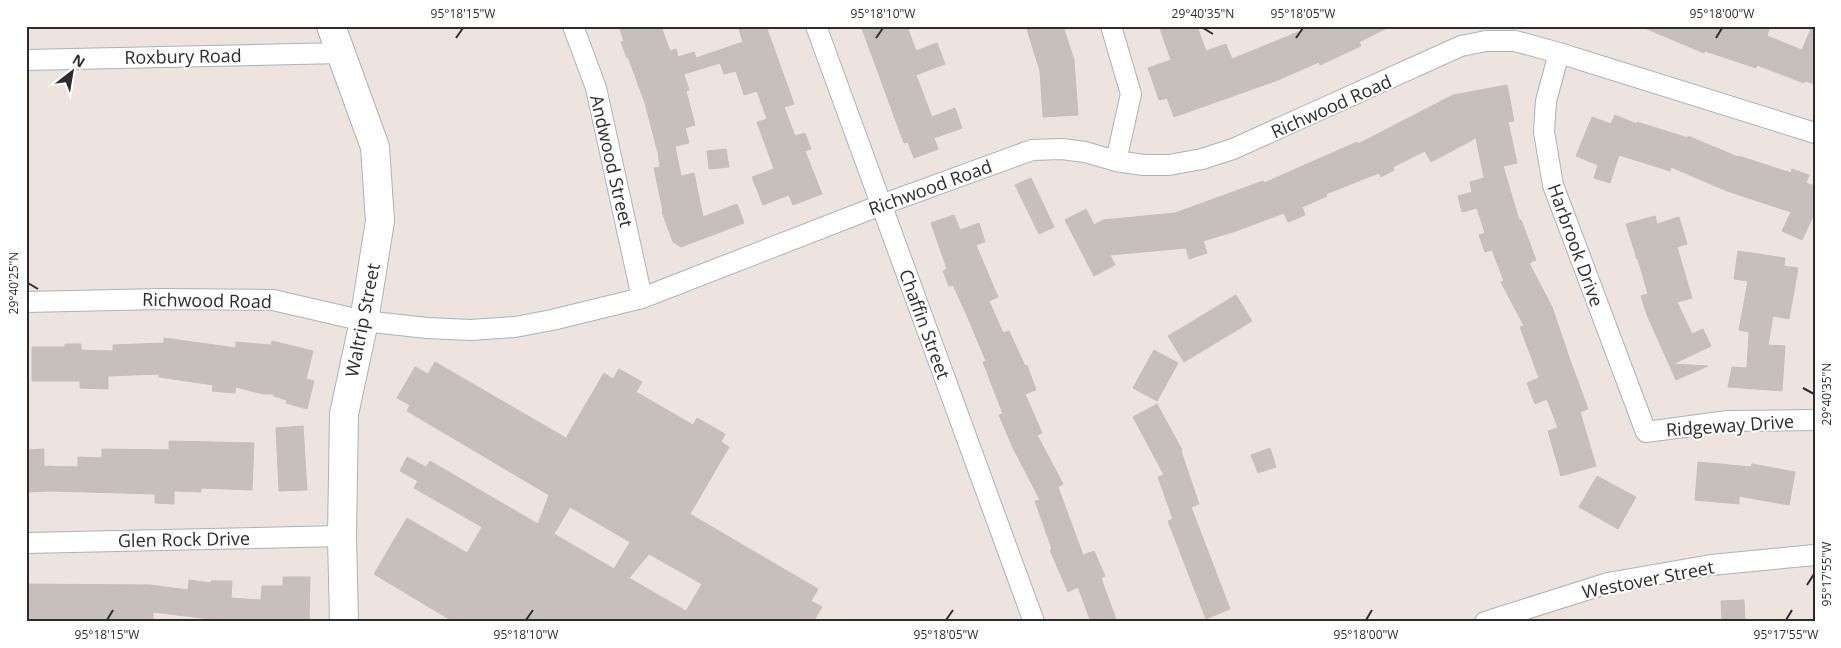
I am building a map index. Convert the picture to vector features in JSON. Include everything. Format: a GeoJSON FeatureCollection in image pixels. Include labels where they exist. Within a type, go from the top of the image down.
{"type":"FeatureCollection","features":[{"type":"Feature","properties":{"kind":"street","name":"Waltrip Street"},"geometry":{"type":"LineString","coordinates":[[331,26],[375,147],[380,222],[364,321],[344,414],[342,536],[344,622]]}},
{"type":"Feature","properties":{"kind":"street","name":"Andwood Street"},"geometry":{"type":"LineString","coordinates":[[573,26],[596,88],[642,298]]}},
{"type":"Feature","properties":{"kind":"street","name":"Chaffin Street"},"geometry":{"type":"LineString","coordinates":[[816,26],[1034,622]]}},
{"type":"Feature","properties":{"kind":"street"},"geometry":{"type":"LineString","coordinates":[[1111,26],[1130,94],[1116,161]]}},
{"type":"Feature","properties":{"kind":"street","name":"Richwood Road"},"geometry":{"type":"LineString","coordinates":[[26,302],[162,299],[274,300],[364,321],[470,330],[515,327],[642,298],[881,205],[1032,150],[1062,149],[1085,152],[1116,161],[1144,165],[1169,165],[1202,159],[1242,145],[1462,46],[1486,41],[1515,41],[1559,53],[1815,133]]}},
{"type":"Feature","properties":{"kind":"street","name":"Roxbury Road"},"geometry":{"type":"LineString","coordinates":[[26,60],[340,53]]}},
{"type":"Feature","properties":{"kind":"street","name":"Harbrook Drive"},"geometry":{"type":"LineString","coordinates":[[1559,53],[1546,101],[1544,132],[1553,185],[1646,432]]}},
{"type":"Feature","properties":{"kind":"street","name":"Ridgeway Drive"},"geometry":{"type":"LineString","coordinates":[[1646,432],[1728,422],[1815,420]]}},
{"type":"Feature","properties":{"kind":"street","name":"Glen Rock Drive"},"geometry":{"type":"LineString","coordinates":[[26,543],[342,536]]}},
{"type":"Feature","properties":{"kind":"street","name":"Westover Street"},"geometry":{"type":"LineString","coordinates":[[1485,622],[1608,583],[1711,565],[1815,555]]}},
{"type":"Feature","properties":{"kind":"building"},"geometry":{"type":"Polygon","coordinates":[[[619,26],[661,26],[670,51],[676,49],[678,57],[694,52],[696,58],[743,42],[738,26],[766,26],[794,104],[784,107],[795,136],[805,133],[811,149],[805,151],[822,194],[793,205],[789,195],[763,205],[752,177],[774,169],[757,122],[767,119],[757,91],[744,95],[736,71],[724,74],[720,63],[684,74],[689,90],[686,91],[695,125],[685,128],[689,143],[675,146],[681,176],[694,173],[703,217],[737,204],[744,223],[681,247],[673,242],[662,212],[654,168],[660,167],[658,153],[645,103],[621,42],[624,41],[619,26]]]}},
{"type":"Feature","properties":{"kind":"building"},"geometry":{"type":"Polygon","coordinates":[[[861,26],[907,26],[916,51],[937,43],[945,64],[916,75],[932,117],[955,108],[962,128],[934,138],[938,149],[914,158],[908,142],[904,143],[861,26]]]}},
{"type":"Feature","properties":{"kind":"building"},"geometry":{"type":"Polygon","coordinates":[[[1026,26],[1063,26],[1074,60],[1078,115],[1043,117],[1040,71],[1026,26]]]}},
{"type":"Feature","properties":{"kind":"building"},"geometry":{"type":"Polygon","coordinates":[[[1159,26],[1197,26],[1206,51],[1226,44],[1232,59],[1313,26],[1391,26],[1359,42],[1361,46],[1320,65],[1319,62],[1278,80],[1174,117],[1167,98],[1159,100],[1148,68],[1171,60],[1159,26]]]}},
{"type":"Feature","properties":{"kind":"building"},"geometry":{"type":"Polygon","coordinates":[[[1640,26],[1770,26],[1767,36],[1802,50],[1812,26],[1815,26],[1815,84],[1805,81],[1804,83],[1757,65],[1756,68],[1705,51],[1704,53],[1640,26]]]}},
{"type":"Feature","properties":{"kind":"building"},"geometry":{"type":"Polygon","coordinates":[[[1507,85],[1514,121],[1508,122],[1517,163],[1503,166],[1519,220],[1521,220],[1536,260],[1529,263],[1552,307],[1588,409],[1580,412],[1596,466],[1561,476],[1548,431],[1558,428],[1547,399],[1535,404],[1527,383],[1539,378],[1520,327],[1524,326],[1501,282],[1504,281],[1492,250],[1485,252],[1479,235],[1485,233],[1477,208],[1462,212],[1458,196],[1472,192],[1470,182],[1484,178],[1476,138],[1431,162],[1425,151],[1393,167],[1394,170],[1381,177],[1379,173],[1326,194],[1327,196],[1302,207],[1305,215],[1288,222],[1284,213],[1203,241],[1207,253],[1189,259],[1186,248],[1110,255],[1115,265],[1094,276],[1065,220],[1086,209],[1094,225],[1103,220],[1175,213],[1263,181],[1264,183],[1357,142],[1358,144],[1453,95],[1507,85]]]}},
{"type":"Feature","properties":{"kind":"building"},"geometry":{"type":"Polygon","coordinates":[[[1615,115],[1637,124],[1637,122],[1688,138],[1688,136],[1738,157],[1791,173],[1792,169],[1809,175],[1806,183],[1815,186],[1815,212],[1802,240],[1782,231],[1791,212],[1727,191],[1671,167],[1670,171],[1619,155],[1610,183],[1594,178],[1598,165],[1576,156],[1592,117],[1611,124],[1615,115]]]}},
{"type":"Feature","properties":{"kind":"building"},"geometry":{"type":"Polygon","coordinates":[[[726,149],[729,167],[709,169],[707,151],[726,149]]]}},
{"type":"Feature","properties":{"kind":"building"},"geometry":{"type":"Polygon","coordinates":[[[1031,178],[1054,227],[1039,234],[1015,185],[1031,178]]]}},
{"type":"Feature","properties":{"kind":"building"},"geometry":{"type":"Polygon","coordinates":[[[954,215],[960,230],[979,223],[985,242],[976,245],[998,297],[989,301],[1003,333],[1009,331],[1025,366],[1027,365],[1036,390],[1025,394],[1042,433],[1037,435],[1063,484],[1058,487],[1083,555],[1094,551],[1105,576],[1101,578],[1117,622],[1091,622],[1078,587],[1068,592],[1050,550],[1052,549],[1035,501],[1040,500],[1013,448],[999,415],[1003,414],[983,362],[986,361],[965,311],[953,285],[949,286],[943,271],[947,269],[931,223],[954,215]]]}},
{"type":"Feature","properties":{"kind":"building"},"geometry":{"type":"Polygon","coordinates":[[[1655,216],[1657,224],[1679,217],[1687,244],[1677,247],[1692,298],[1677,302],[1692,334],[1703,329],[1711,346],[1673,364],[1708,366],[1676,380],[1647,315],[1641,296],[1648,294],[1626,224],[1655,216]]]}},
{"type":"Feature","properties":{"kind":"building"},"geometry":{"type":"Polygon","coordinates":[[[1738,251],[1785,258],[1784,266],[1798,268],[1789,319],[1773,316],[1768,345],[1785,346],[1782,391],[1728,387],[1732,367],[1747,368],[1749,332],[1739,330],[1748,281],[1734,279],[1738,251]]]}},
{"type":"Feature","properties":{"kind":"building"},"geometry":{"type":"Polygon","coordinates":[[[1236,295],[1252,321],[1184,362],[1168,336],[1236,295]]]}},
{"type":"Feature","properties":{"kind":"building"},"geometry":{"type":"Polygon","coordinates":[[[164,338],[236,348],[236,342],[271,345],[272,341],[313,351],[306,379],[314,381],[307,409],[286,403],[287,400],[274,396],[274,394],[263,394],[236,387],[235,393],[212,391],[213,385],[159,377],[159,374],[108,376],[108,389],[80,388],[80,381],[32,381],[32,347],[65,347],[65,344],[81,344],[81,350],[113,351],[113,345],[164,343],[164,338]]]}},
{"type":"Feature","properties":{"kind":"building"},"geometry":{"type":"Polygon","coordinates":[[[1154,350],[1178,363],[1157,401],[1133,388],[1154,350]]]}},
{"type":"Feature","properties":{"kind":"building"},"geometry":{"type":"Polygon","coordinates":[[[435,362],[566,438],[604,373],[613,379],[619,369],[642,382],[636,392],[693,425],[697,418],[725,434],[721,442],[729,447],[690,514],[818,589],[811,601],[822,607],[813,622],[454,622],[374,574],[407,518],[467,553],[482,527],[414,488],[418,481],[400,471],[407,457],[426,467],[430,461],[538,524],[549,495],[407,411],[410,405],[397,398],[415,367],[428,374],[435,362]],[[570,507],[554,534],[614,569],[630,542],[570,507]],[[649,554],[629,578],[686,611],[702,584],[649,554]]]}},
{"type":"Feature","properties":{"kind":"building"},"geometry":{"type":"Polygon","coordinates":[[[1157,404],[1182,450],[1199,504],[1191,507],[1230,609],[1206,619],[1168,521],[1173,519],[1158,477],[1164,475],[1133,417],[1157,404]]]}},
{"type":"Feature","properties":{"kind":"building"},"geometry":{"type":"Polygon","coordinates":[[[303,426],[307,490],[279,491],[276,428],[303,426]]]}},
{"type":"Feature","properties":{"kind":"building"},"geometry":{"type":"Polygon","coordinates":[[[169,441],[254,443],[252,490],[201,488],[201,492],[174,491],[174,504],[155,503],[155,494],[26,492],[26,450],[44,449],[44,466],[78,467],[78,457],[102,458],[102,449],[169,450],[169,441]]]}},
{"type":"Feature","properties":{"kind":"building"},"geometry":{"type":"Polygon","coordinates":[[[1270,448],[1276,467],[1258,473],[1251,455],[1270,448]]]}},
{"type":"Feature","properties":{"kind":"building"},"geometry":{"type":"Polygon","coordinates":[[[1698,462],[1751,467],[1752,464],[1795,472],[1789,505],[1739,496],[1739,504],[1695,500],[1698,462]]]}},
{"type":"Feature","properties":{"kind":"building"},"geometry":{"type":"Polygon","coordinates":[[[1597,476],[1636,497],[1618,529],[1579,507],[1597,476]]]}},
{"type":"Feature","properties":{"kind":"building"},"geometry":{"type":"Polygon","coordinates":[[[283,577],[310,577],[309,622],[209,622],[210,619],[153,612],[153,622],[28,622],[28,619],[26,619],[26,584],[150,585],[188,590],[189,580],[211,583],[211,581],[232,581],[231,598],[261,600],[262,586],[283,586],[283,577]]]}},
{"type":"Feature","properties":{"kind":"building"},"geometry":{"type":"Polygon","coordinates":[[[1744,600],[1745,622],[1722,622],[1721,601],[1744,600]]]}}]}
